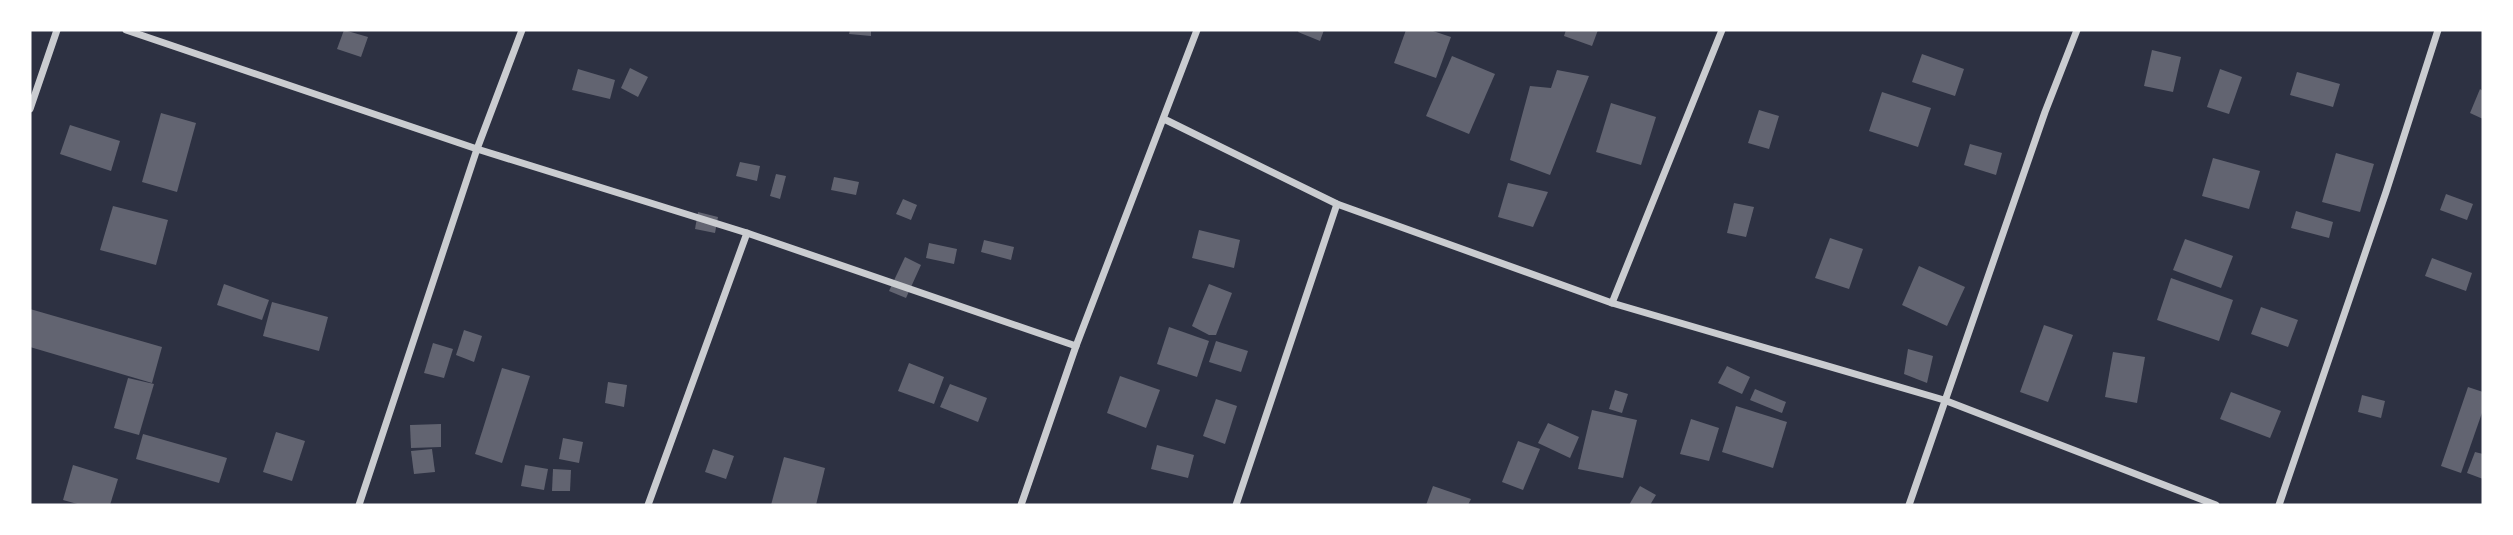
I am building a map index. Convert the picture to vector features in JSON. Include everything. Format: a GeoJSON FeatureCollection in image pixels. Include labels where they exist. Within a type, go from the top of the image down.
{"type":"FeatureCollection","features":[{"type":"Feature","properties":{"kind":"street"},"geometry":{"type":"LineString","coordinates":[[30,109],[57,30]]}},
{"type":"Feature","properties":{"kind":"street"},"geometry":{"type":"LineString","coordinates":[[126,30],[477,149],[747,233],[1076,346]]}},
{"type":"Feature","properties":{"kind":"street"},"geometry":{"type":"LineString","coordinates":[[359,505],[477,149],[522,30]]}},
{"type":"Feature","properties":{"kind":"street"},"geometry":{"type":"LineString","coordinates":[[1021,505],[1076,346],[1197,30]]}},
{"type":"Feature","properties":{"kind":"street"},"geometry":{"type":"LineString","coordinates":[[1612,303],[1722,30]]}},
{"type":"Feature","properties":{"kind":"street"},"geometry":{"type":"LineString","coordinates":[[1909,505],[2045,112],[2077,30]]}},
{"type":"Feature","properties":{"kind":"street"},"geometry":{"type":"LineString","coordinates":[[2279,505],[2386,192],[2438,30]]}},
{"type":"Feature","properties":{"kind":"street"},"geometry":{"type":"LineString","coordinates":[[1164,119],[1337,204],[1612,303],[1944,400],[2216,505]]}},
{"type":"Feature","properties":{"kind":"street"},"geometry":{"type":"LineString","coordinates":[[1236,505],[1337,204]]}},
{"type":"Feature","properties":{"kind":"street"},"geometry":{"type":"LineString","coordinates":[[648,505],[747,233]]}},
{"type":"Feature","properties":{"kind":"building"},"geometry":{"type":"Polygon","coordinates":[[[344,30],[368,37],[361,57],[337,49],[344,30]]]}},
{"type":"Feature","properties":{"kind":"building"},"geometry":{"type":"Polygon","coordinates":[[[850,30],[871,30],[871,36],[849,34],[850,30]]]}},
{"type":"Feature","properties":{"kind":"building"},"geometry":{"type":"Polygon","coordinates":[[[1324,30],[1320,41],[1298,32],[1324,30]]]}},
{"type":"Feature","properties":{"kind":"building"},"geometry":{"type":"Polygon","coordinates":[[[1406,30],[1430,30],[1451,37],[1436,78],[1394,63],[1406,30]]]}},
{"type":"Feature","properties":{"kind":"building"},"geometry":{"type":"Polygon","coordinates":[[[1566,30],[1598,30],[1592,46],[1564,36],[1566,30]]]}},
{"type":"Feature","properties":{"kind":"building"},"geometry":{"type":"Polygon","coordinates":[[[2152,50],[2181,57],[2173,92],[2144,86],[2152,50]]]}},
{"type":"Feature","properties":{"kind":"building"},"geometry":{"type":"Polygon","coordinates":[[[1922,54],[1964,69],[1955,96],[1912,82],[1922,54]]]}},
{"type":"Feature","properties":{"kind":"building"},"geometry":{"type":"Polygon","coordinates":[[[1452,56],[1495,74],[1469,134],[1426,116],[1452,56]]]}},
{"type":"Feature","properties":{"kind":"building"},"geometry":{"type":"Polygon","coordinates":[[[630,68],[648,77],[638,97],[621,88],[630,68]]]}},
{"type":"Feature","properties":{"kind":"building"},"geometry":{"type":"Polygon","coordinates":[[[578,69],[615,80],[610,99],[572,90],[578,69]]]}},
{"type":"Feature","properties":{"kind":"building"},"geometry":{"type":"Polygon","coordinates":[[[2220,69],[2242,77],[2229,114],[2207,107],[2220,69]]]}},
{"type":"Feature","properties":{"kind":"building"},"geometry":{"type":"Polygon","coordinates":[[[1557,70],[1589,76],[1550,175],[1510,160],[1530,86],[1551,88],[1557,70]]]}},
{"type":"Feature","properties":{"kind":"building"},"geometry":{"type":"Polygon","coordinates":[[[2297,72],[2340,84],[2333,107],[2290,95],[2297,72]]]}},
{"type":"Feature","properties":{"kind":"building"},"geometry":{"type":"Polygon","coordinates":[[[2480,89],[2483,91],[2483,119],[2470,113],[2480,89]]]}},
{"type":"Feature","properties":{"kind":"building"},"geometry":{"type":"Polygon","coordinates":[[[1882,92],[1931,108],[1918,147],[1869,131],[1882,92]]]}},
{"type":"Feature","properties":{"kind":"building"},"geometry":{"type":"Polygon","coordinates":[[[1611,103],[1656,117],[1641,165],[1596,152],[1611,103]]]}},
{"type":"Feature","properties":{"kind":"building"},"geometry":{"type":"Polygon","coordinates":[[[1759,110],[1779,116],[1769,149],[1748,143],[1759,110]]]}},
{"type":"Feature","properties":{"kind":"building"},"geometry":{"type":"Polygon","coordinates":[[[161,113],[196,123],[177,192],[142,182],[161,113]]]}},
{"type":"Feature","properties":{"kind":"building"},"geometry":{"type":"Polygon","coordinates":[[[70,125],[120,141],[111,171],[60,154],[70,125]]]}},
{"type":"Feature","properties":{"kind":"building"},"geometry":{"type":"Polygon","coordinates":[[[1970,144],[2002,153],[1996,175],[1964,165],[1970,144]]]}},
{"type":"Feature","properties":{"kind":"building"},"geometry":{"type":"Polygon","coordinates":[[[2336,153],[2374,164],[2360,212],[2322,202],[2336,153]]]}},
{"type":"Feature","properties":{"kind":"building"},"geometry":{"type":"Polygon","coordinates":[[[2213,158],[2260,171],[2249,209],[2202,196],[2213,158]]]}},
{"type":"Feature","properties":{"kind":"building"},"geometry":{"type":"Polygon","coordinates":[[[740,162],[760,166],[757,181],[736,176],[740,162]]]}},
{"type":"Feature","properties":{"kind":"building"},"geometry":{"type":"Polygon","coordinates":[[[776,174],[786,176],[780,199],[770,196],[776,174]]]}},
{"type":"Feature","properties":{"kind":"building"},"geometry":{"type":"Polygon","coordinates":[[[834,177],[859,182],[856,195],[831,190],[834,177]]]}},
{"type":"Feature","properties":{"kind":"building"},"geometry":{"type":"Polygon","coordinates":[[[1508,183],[1548,192],[1533,227],[1498,217],[1508,183]]]}},
{"type":"Feature","properties":{"kind":"building"},"geometry":{"type":"Polygon","coordinates":[[[2446,194],[2473,204],[2467,220],[2440,210],[2446,194]]]}},
{"type":"Feature","properties":{"kind":"building"},"geometry":{"type":"Polygon","coordinates":[[[903,199],[917,205],[911,220],[896,214],[903,199]]]}},
{"type":"Feature","properties":{"kind":"building"},"geometry":{"type":"Polygon","coordinates":[[[1734,203],[1754,207],[1746,237],[1727,233],[1734,203]]]}},
{"type":"Feature","properties":{"kind":"building"},"geometry":{"type":"Polygon","coordinates":[[[113,206],[168,220],[156,265],[100,250],[113,206]]]}},
{"type":"Feature","properties":{"kind":"building"},"geometry":{"type":"Polygon","coordinates":[[[2296,211],[2333,222],[2329,238],[2291,228],[2296,211]]]}},
{"type":"Feature","properties":{"kind":"building"},"geometry":{"type":"Polygon","coordinates":[[[698,212],[718,217],[715,233],[695,229],[698,212]]]}},
{"type":"Feature","properties":{"kind":"building"},"geometry":{"type":"Polygon","coordinates":[[[1199,230],[1240,240],[1234,268],[1192,258],[1199,230]]]}},
{"type":"Feature","properties":{"kind":"building"},"geometry":{"type":"Polygon","coordinates":[[[1830,238],[1863,249],[1849,289],[1815,278],[1830,238]]]}},
{"type":"Feature","properties":{"kind":"building"},"geometry":{"type":"Polygon","coordinates":[[[2185,239],[2233,256],[2221,288],[2173,270],[2185,239]]]}},
{"type":"Feature","properties":{"kind":"building"},"geometry":{"type":"Polygon","coordinates":[[[984,240],[1014,247],[1011,260],[981,252],[984,240]]]}},
{"type":"Feature","properties":{"kind":"building"},"geometry":{"type":"Polygon","coordinates":[[[929,243],[957,249],[954,264],[926,258],[929,243]]]}},
{"type":"Feature","properties":{"kind":"building"},"geometry":{"type":"Polygon","coordinates":[[[905,257],[921,265],[906,298],[889,291],[905,257]]]}},
{"type":"Feature","properties":{"kind":"building"},"geometry":{"type":"Polygon","coordinates":[[[2432,258],[2472,273],[2466,291],[2425,276],[2432,258]]]}},
{"type":"Feature","properties":{"kind":"building"},"geometry":{"type":"Polygon","coordinates":[[[1919,266],[1965,287],[1947,326],[1902,305],[1919,266]]]}},
{"type":"Feature","properties":{"kind":"building"},"geometry":{"type":"Polygon","coordinates":[[[2171,278],[2233,300],[2219,341],[2157,320],[2171,278]]]}},
{"type":"Feature","properties":{"kind":"building"},"geometry":{"type":"Polygon","coordinates":[[[224,284],[269,300],[262,320],[217,305],[224,284]]]}},
{"type":"Feature","properties":{"kind":"building"},"geometry":{"type":"Polygon","coordinates":[[[1209,284],[1232,293],[1216,335],[1209,335],[1192,326],[1209,284]]]}},
{"type":"Feature","properties":{"kind":"building"},"geometry":{"type":"Polygon","coordinates":[[[272,302],[328,317],[319,351],[263,336],[272,302]]]}},
{"type":"Feature","properties":{"kind":"building"},"geometry":{"type":"Polygon","coordinates":[[[2261,307],[2298,320],[2288,347],[2251,334],[2261,307]]]}},
{"type":"Feature","properties":{"kind":"building"},"geometry":{"type":"Polygon","coordinates":[[[30,309],[162,347],[152,383],[30,347],[30,309]]]}},
{"type":"Feature","properties":{"kind":"building"},"geometry":{"type":"Polygon","coordinates":[[[2044,325],[2073,335],[2048,402],[2020,392],[2044,325]]]}},
{"type":"Feature","properties":{"kind":"building"},"geometry":{"type":"Polygon","coordinates":[[[1169,327],[1209,341],[1197,377],[1157,364],[1169,327]]]}},
{"type":"Feature","properties":{"kind":"building"},"geometry":{"type":"Polygon","coordinates":[[[464,330],[482,336],[474,362],[456,355],[464,330]]]}},
{"type":"Feature","properties":{"kind":"building"},"geometry":{"type":"Polygon","coordinates":[[[1216,341],[1248,351],[1241,372],[1209,362],[1216,341]]]}},
{"type":"Feature","properties":{"kind":"building"},"geometry":{"type":"Polygon","coordinates":[[[433,343],[453,349],[444,378],[424,373],[433,343]]]}},
{"type":"Feature","properties":{"kind":"building"},"geometry":{"type":"Polygon","coordinates":[[[1908,349],[1933,356],[1927,383],[1904,374],[1908,349]]]}},
{"type":"Feature","properties":{"kind":"building"},"geometry":{"type":"Polygon","coordinates":[[[2113,352],[2145,357],[2137,403],[2105,397],[2113,352]]]}},
{"type":"Feature","properties":{"kind":"building"},"geometry":{"type":"Polygon","coordinates":[[[909,363],[944,377],[934,404],[898,391],[909,363]]]}},
{"type":"Feature","properties":{"kind":"building"},"geometry":{"type":"Polygon","coordinates":[[[1727,366],[1750,377],[1742,394],[1718,383],[1727,366]]]}},
{"type":"Feature","properties":{"kind":"building"},"geometry":{"type":"Polygon","coordinates":[[[502,368],[530,376],[502,463],[475,454],[502,368]]]}},
{"type":"Feature","properties":{"kind":"building"},"geometry":{"type":"Polygon","coordinates":[[[1120,376],[1160,390],[1146,428],[1107,413],[1120,376]]]}},
{"type":"Feature","properties":{"kind":"building"},"geometry":{"type":"Polygon","coordinates":[[[128,378],[154,384],[139,435],[114,428],[128,378]]]}},
{"type":"Feature","properties":{"kind":"building"},"geometry":{"type":"Polygon","coordinates":[[[608,382],[627,385],[624,407],[605,403],[608,382]]]}},
{"type":"Feature","properties":{"kind":"building"},"geometry":{"type":"Polygon","coordinates":[[[950,384],[987,398],[978,422],[940,407],[950,384]]]}},
{"type":"Feature","properties":{"kind":"building"},"geometry":{"type":"Polygon","coordinates":[[[2468,387],[2483,392],[2483,410],[2461,473],[2441,466],[2468,387]]]}},
{"type":"Feature","properties":{"kind":"building"},"geometry":{"type":"Polygon","coordinates":[[[1755,389],[1786,402],[1782,413],[1750,400],[1755,389]]]}},
{"type":"Feature","properties":{"kind":"building"},"geometry":{"type":"Polygon","coordinates":[[[1615,390],[1628,394],[1622,413],[1609,409],[1615,390]]]}},
{"type":"Feature","properties":{"kind":"building"},"geometry":{"type":"Polygon","coordinates":[[[2231,392],[2281,411],[2270,438],[2220,419],[2231,392]]]}},
{"type":"Feature","properties":{"kind":"building"},"geometry":{"type":"Polygon","coordinates":[[[2362,395],[2385,401],[2381,418],[2358,412],[2362,395]]]}},
{"type":"Feature","properties":{"kind":"building"},"geometry":{"type":"Polygon","coordinates":[[[1216,399],[1237,406],[1225,444],[1203,436],[1216,399]]]}},
{"type":"Feature","properties":{"kind":"building"},"geometry":{"type":"Polygon","coordinates":[[[1736,406],[1787,422],[1773,468],[1722,452],[1736,406]]]}},
{"type":"Feature","properties":{"kind":"building"},"geometry":{"type":"Polygon","coordinates":[[[1592,410],[1637,420],[1623,478],[1578,469],[1592,410]]]}},
{"type":"Feature","properties":{"kind":"building"},"geometry":{"type":"Polygon","coordinates":[[[1691,419],[1719,428],[1709,461],[1680,454],[1691,419]]]}},
{"type":"Feature","properties":{"kind":"building"},"geometry":{"type":"Polygon","coordinates":[[[1548,423],[1579,437],[1570,458],[1538,443],[1548,423]]]}},
{"type":"Feature","properties":{"kind":"building"},"geometry":{"type":"Polygon","coordinates":[[[441,424],[441,447],[411,448],[410,425],[441,424]]]}},
{"type":"Feature","properties":{"kind":"building"},"geometry":{"type":"Polygon","coordinates":[[[276,432],[305,441],[292,481],[263,472],[276,432]]]}},
{"type":"Feature","properties":{"kind":"building"},"geometry":{"type":"Polygon","coordinates":[[[143,434],[227,458],[219,483],[136,459],[143,434]]]}},
{"type":"Feature","properties":{"kind":"building"},"geometry":{"type":"Polygon","coordinates":[[[563,438],[583,442],[579,463],[559,459],[563,438]]]}},
{"type":"Feature","properties":{"kind":"building"},"geometry":{"type":"Polygon","coordinates":[[[1518,441],[1540,449],[1523,490],[1502,482],[1518,441]]]}},
{"type":"Feature","properties":{"kind":"building"},"geometry":{"type":"Polygon","coordinates":[[[1157,445],[1194,455],[1188,478],[1151,469],[1157,445]]]}},
{"type":"Feature","properties":{"kind":"building"},"geometry":{"type":"Polygon","coordinates":[[[432,449],[435,472],[414,474],[411,451],[432,449]]]}},
{"type":"Feature","properties":{"kind":"building"},"geometry":{"type":"Polygon","coordinates":[[[713,449],[734,456],[726,479],[705,472],[713,449]]]}},
{"type":"Feature","properties":{"kind":"building"},"geometry":{"type":"Polygon","coordinates":[[[2475,452],[2483,454],[2483,479],[2467,473],[2475,452]]]}},
{"type":"Feature","properties":{"kind":"building"},"geometry":{"type":"Polygon","coordinates":[[[784,457],[825,468],[816,505],[771,505],[784,457]]]}},
{"type":"Feature","properties":{"kind":"building"},"geometry":{"type":"Polygon","coordinates":[[[73,465],[118,479],[110,505],[81,505],[63,500],[73,465]]]}},
{"type":"Feature","properties":{"kind":"building"},"geometry":{"type":"Polygon","coordinates":[[[525,465],[548,469],[544,490],[521,486],[525,465]]]}},
{"type":"Feature","properties":{"kind":"building"},"geometry":{"type":"Polygon","coordinates":[[[553,469],[571,470],[570,491],[552,491],[553,469]]]}},
{"type":"Feature","properties":{"kind":"building"},"geometry":{"type":"Polygon","coordinates":[[[1433,486],[1471,499],[1468,505],[1426,505],[1433,486]]]}},
{"type":"Feature","properties":{"kind":"building"},"geometry":{"type":"Polygon","coordinates":[[[1640,486],[1656,495],[1650,505],[1629,505],[1640,486]]]}}]}
